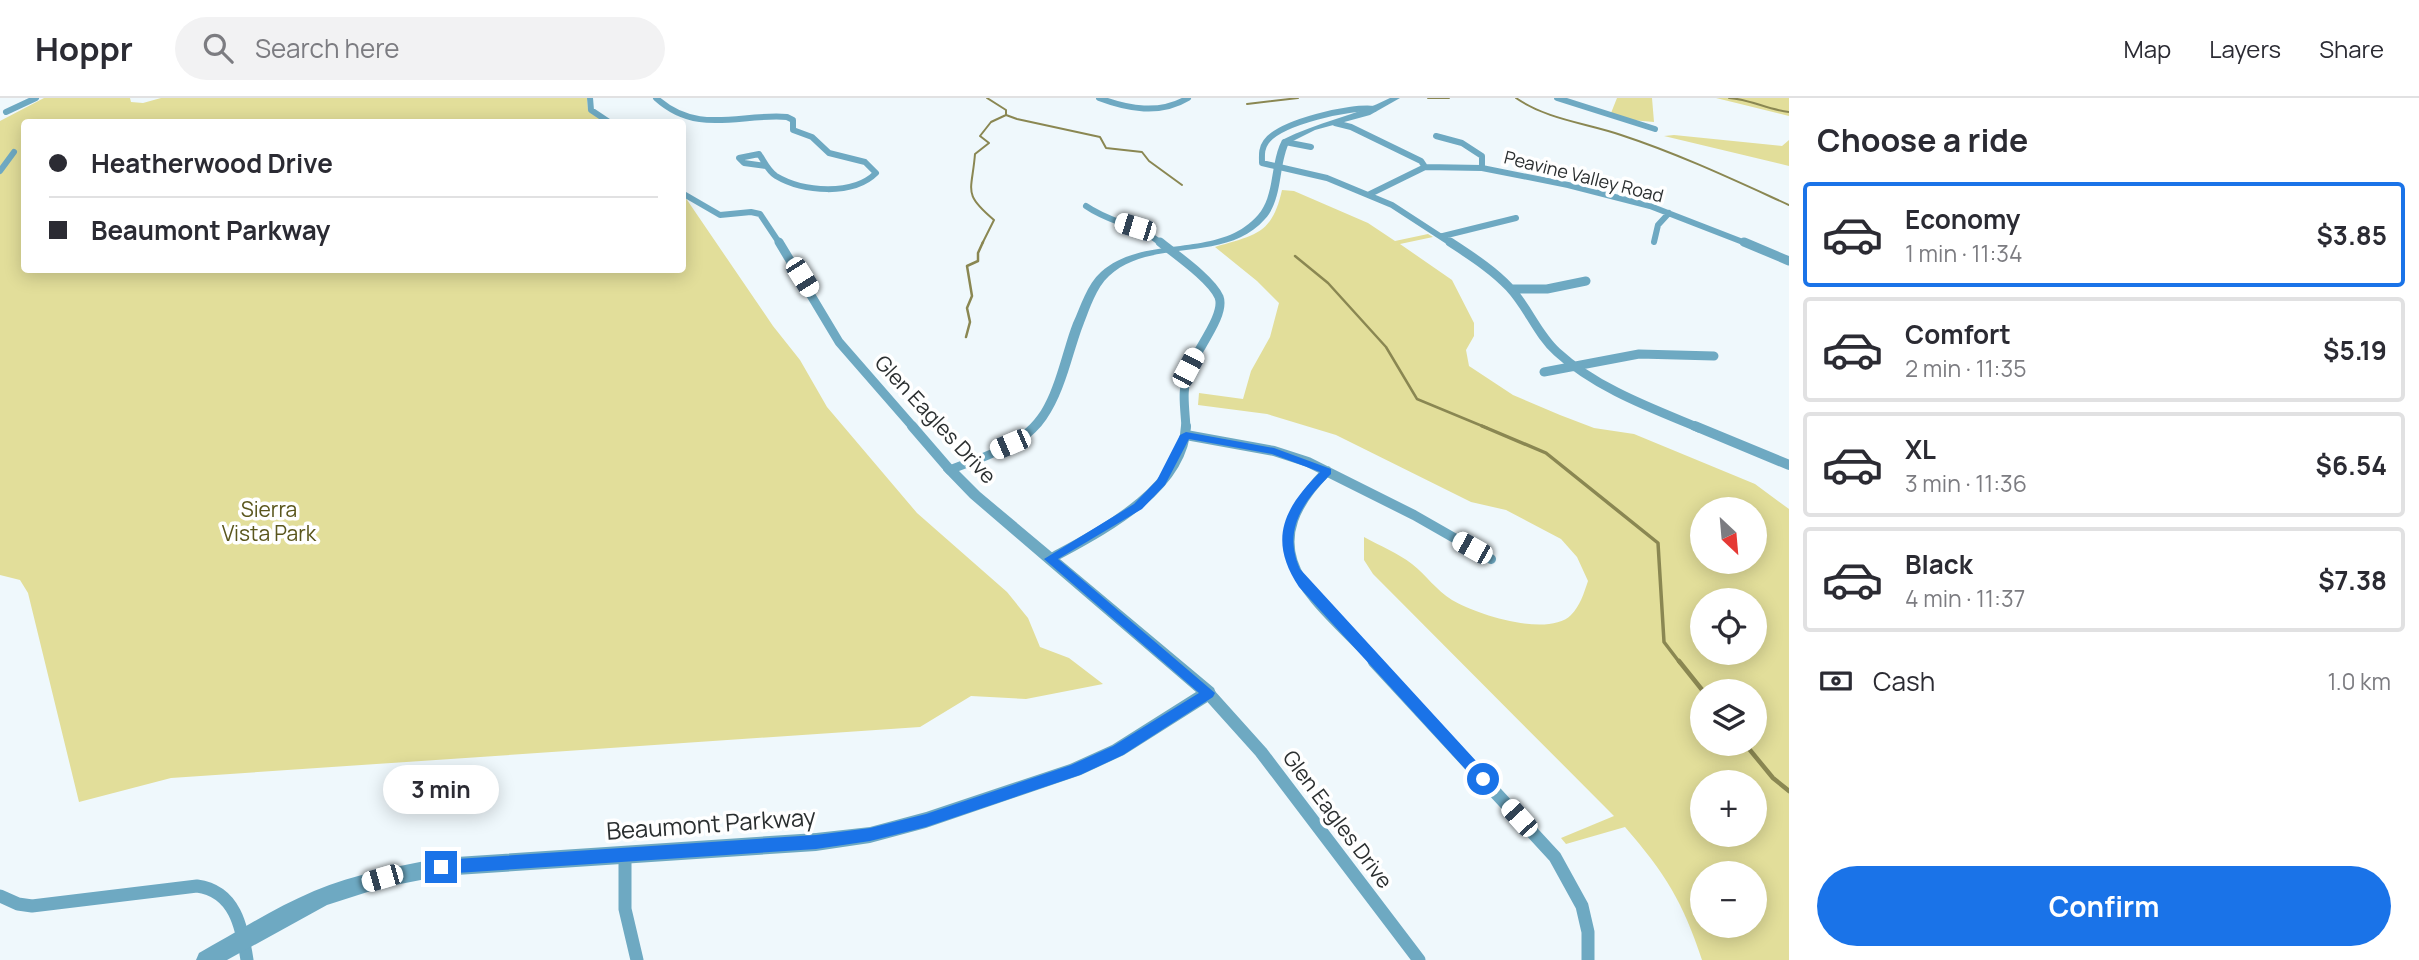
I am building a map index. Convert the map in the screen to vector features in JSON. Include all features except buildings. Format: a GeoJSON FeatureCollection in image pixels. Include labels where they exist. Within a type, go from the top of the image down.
{"type":"FeatureCollection","features":[{"type":"Feature","properties":{"kind":"street"},"geometry":{"type":"LineString","coordinates":[[6,112],[36,98]]}},
{"type":"Feature","properties":{"kind":"street"},"geometry":{"type":"LineString","coordinates":[[590,98],[591,110],[605,119]]}},
{"type":"Feature","properties":{"kind":"street"},"geometry":{"type":"LineString","coordinates":[[656,98],[670,108],[708,120],[738,121],[787,117],[793,120],[793,130],[812,138],[822,150],[839,158],[867,163],[874,167],[876,173],[872,180],[860,184],[817,187],[778,177],[766,166]]}},
{"type":"Feature","properties":{"kind":"street"},"geometry":{"type":"LineString","coordinates":[[1099,98],[1117,105],[1147,108],[1174,105],[1188,98]]}},
{"type":"Feature","properties":{"kind":"street"},"geometry":{"type":"LineString","coordinates":[[950,470],[1010,444],[1032,429],[1046,412],[1074,334],[1097,284],[1107,271],[1127,261],[1226,239],[1260,219],[1269,208],[1276,168],[1285,142],[1312,128],[1335,123],[1396,98]]}},
{"type":"Feature","properties":{"kind":"street"},"geometry":{"type":"LineString","coordinates":[[1557,98],[1655,129]]}},
{"type":"Feature","properties":{"kind":"street"},"geometry":{"type":"LineString","coordinates":[[1374,109],[1357,107],[1296,124],[1274,134],[1262,149],[1262,163],[1327,178],[1370,194],[1443,236],[1487,266],[1511,289],[1536,330],[1574,366],[1650,408],[1789,465]]}},
{"type":"Feature","properties":{"kind":"street"},"geometry":{"type":"LineString","coordinates":[[1335,123],[1352,134],[1425,167]]}},
{"type":"Feature","properties":{"kind":"street"},"geometry":{"type":"LineString","coordinates":[[1436,136],[1476,150],[1482,156],[1482,168]]}},
{"type":"Feature","properties":{"kind":"street"},"geometry":{"type":"LineString","coordinates":[[1285,142],[1311,147]]}},
{"type":"Feature","properties":{"kind":"street"},"geometry":{"type":"LineString","coordinates":[[0,171],[14,152]]}},
{"type":"Feature","properties":{"kind":"street","name":"Peavine Valley Road"},"geometry":{"type":"LineString","coordinates":[[1370,194],[1425,167],[1482,168],[1568,185],[1669,213],[1789,261]]}},
{"type":"Feature","properties":{"kind":"street","name":"Glen Eagles Drive"},"geometry":{"type":"LineString","coordinates":[[686,194],[696,198],[715,214],[740,215],[763,220],[802,277],[839,342],[950,470],[975,495],[1208,693],[1261,752],[1419,960]]}},
{"type":"Feature","properties":{"kind":"street"},"geometry":{"type":"LineString","coordinates":[[1050,559],[1138,507],[1161,482],[1186,435],[1183,394],[1188,368],[1221,311],[1221,303],[1214,290],[1147,233],[1103,217],[1086,206]]}},
{"type":"Feature","properties":{"kind":"street"},"geometry":{"type":"LineString","coordinates":[[1654,242],[1656,226],[1660,219],[1669,213]]}},
{"type":"Feature","properties":{"kind":"street"},"geometry":{"type":"LineString","coordinates":[[1443,236],[1516,218]]}},
{"type":"Feature","properties":{"kind":"street"},"geometry":{"type":"LineString","coordinates":[[1511,289],[1547,289],[1586,281]]}},
{"type":"Feature","properties":{"kind":"street"},"geometry":{"type":"LineString","coordinates":[[1544,372],[1639,355],[1714,356]]}},
{"type":"Feature","properties":{"kind":"street"},"geometry":{"type":"LineString","coordinates":[[1186,435],[1274,451],[1327,471],[1491,559]]}},
{"type":"Feature","properties":{"kind":"street"},"geometry":{"type":"LineString","coordinates":[[1327,471],[1302,497],[1288,531],[1289,558],[1294,571],[1303,584],[1555,857],[1580,898],[1590,945],[1588,960]]}},
{"type":"Feature","properties":{"kind":"street","name":"Beaumont Parkway"},"geometry":{"type":"LineString","coordinates":[[206,960],[246,950],[319,899],[382,878],[441,867],[816,842],[898,828],[1074,770],[1118,750],[1208,693]]}},
{"type":"Feature","properties":{"kind":"street"},"geometry":{"type":"LineString","coordinates":[[625,856],[622,885],[624,912],[637,960]]}},
{"type":"Feature","properties":{"kind":"street"},"geometry":{"type":"LineString","coordinates":[[0,896],[18,904],[32,906],[197,886],[210,888],[221,893],[229,903],[246,950]]}},
{"type":"Feature","properties":{"kind":"green space","name":"Sierra Vista Park"},"geometry":{"type":"Polygon","coordinates":[[[44,98],[130,98],[131,102],[143,103],[161,98],[587,98],[588,110],[602,119],[21,119],[21,273],[686,273],[686,198],[773,326],[800,360],[827,407],[917,513],[1007,592],[1028,618],[1040,647],[1069,658],[1103,684],[1026,699],[971,696],[920,727],[171,778],[79,802],[28,593],[20,580],[0,575],[0,121],[44,98]]]}},
{"type":"Feature","properties":{"kind":"green space"},"geometry":{"type":"Polygon","coordinates":[[[1617,98],[1652,98],[1654,122],[1631,120],[1611,113],[1617,98]]]}},
{"type":"Feature","properties":{"kind":"green space"},"geometry":{"type":"Polygon","coordinates":[[[1716,98],[1789,98],[1789,116],[1716,98]]]}},
{"type":"Feature","properties":{"kind":"green space"},"geometry":{"type":"Polygon","coordinates":[[[1664,136],[1782,146],[1789,140],[1789,166],[1664,136]]]}},
{"type":"Feature","properties":{"kind":"green space"},"geometry":{"type":"Polygon","coordinates":[[[1282,190],[1294,191],[1368,223],[1395,241],[1428,234],[1433,237],[1400,244],[1452,280],[1474,323],[1474,336],[1466,350],[1469,366],[1513,395],[1560,415],[1594,428],[1634,434],[1755,484],[1789,509],[1789,960],[1702,960],[1694,938],[1767,938],[1767,861],[1690,861],[1690,927],[1662,874],[1625,827],[1566,844],[1561,838],[1614,816],[1373,574],[1364,560],[1364,537],[1407,560],[1446,596],[1463,606],[1512,621],[1546,624],[1560,622],[1571,615],[1588,581],[1577,557],[1561,539],[1506,510],[1471,502],[1336,435],[1267,414],[1198,405],[1199,393],[1243,399],[1251,371],[1270,337],[1279,303],[1215,247],[1251,236],[1267,225],[1282,190]]]}},
{"type":"Feature","properties":{"kind":"waterway"},"geometry":{"type":"LineString","coordinates":[[987,98],[1006,110],[1006,115]]}},
{"type":"Feature","properties":{"kind":"waterway"},"geometry":{"type":"LineString","coordinates":[[1247,104],[1298,98]]}},
{"type":"Feature","properties":{"kind":"waterway"},"geometry":{"type":"LineString","coordinates":[[1428,98],[1449,98]]}},
{"type":"Feature","properties":{"kind":"waterway"},"geometry":{"type":"LineString","coordinates":[[1516,98],[1554,116],[1664,150],[1789,205]]}},
{"type":"Feature","properties":{"kind":"waterway"},"geometry":{"type":"LineString","coordinates":[[1729,98],[1789,112]]}},
{"type":"Feature","properties":{"kind":"waterway"},"geometry":{"type":"LineString","coordinates":[[983,242],[994,220],[977,204],[971,191],[975,154],[989,143],[980,136],[991,122],[1006,115]]}},
{"type":"Feature","properties":{"kind":"waterway"},"geometry":{"type":"LineString","coordinates":[[1006,115],[1100,137],[1106,148],[1142,152],[1149,161],[1182,185]]}},
{"type":"Feature","properties":{"kind":"waterway"},"geometry":{"type":"LineString","coordinates":[[966,337],[970,322],[967,308],[972,296],[967,266],[978,261],[983,242]]}},
{"type":"Feature","properties":{"kind":"waterway"},"geometry":{"type":"LineString","coordinates":[[1295,256],[1328,283],[1386,347],[1417,399],[1487,428]]}},
{"type":"Feature","properties":{"kind":"waterway"},"geometry":{"type":"LineString","coordinates":[[1482,426],[1546,453],[1658,543],[1664,642],[1680,663]]}},
{"type":"Feature","properties":{"kind":"waterway"},"geometry":{"type":"LineString","coordinates":[[1679,661],[1693,679]]}},
{"type":"Feature","properties":{"kind":"waterway"},"geometry":{"type":"LineString","coordinates":[[1755,756],[1773,778],[1789,791]]}},
{"type":"Feature","properties":{"kind":"route"},"geometry":{"type":"LineString","coordinates":[[441,867],[816,842],[870,835],[926,820],[1074,770],[1118,750],[1189,708],[1208,693],[1050,559],[1138,507],[1172,466],[1186,435],[1274,451],[1327,471],[1302,497],[1288,531],[1286,544],[1294,571],[1483,779]]}}]}
